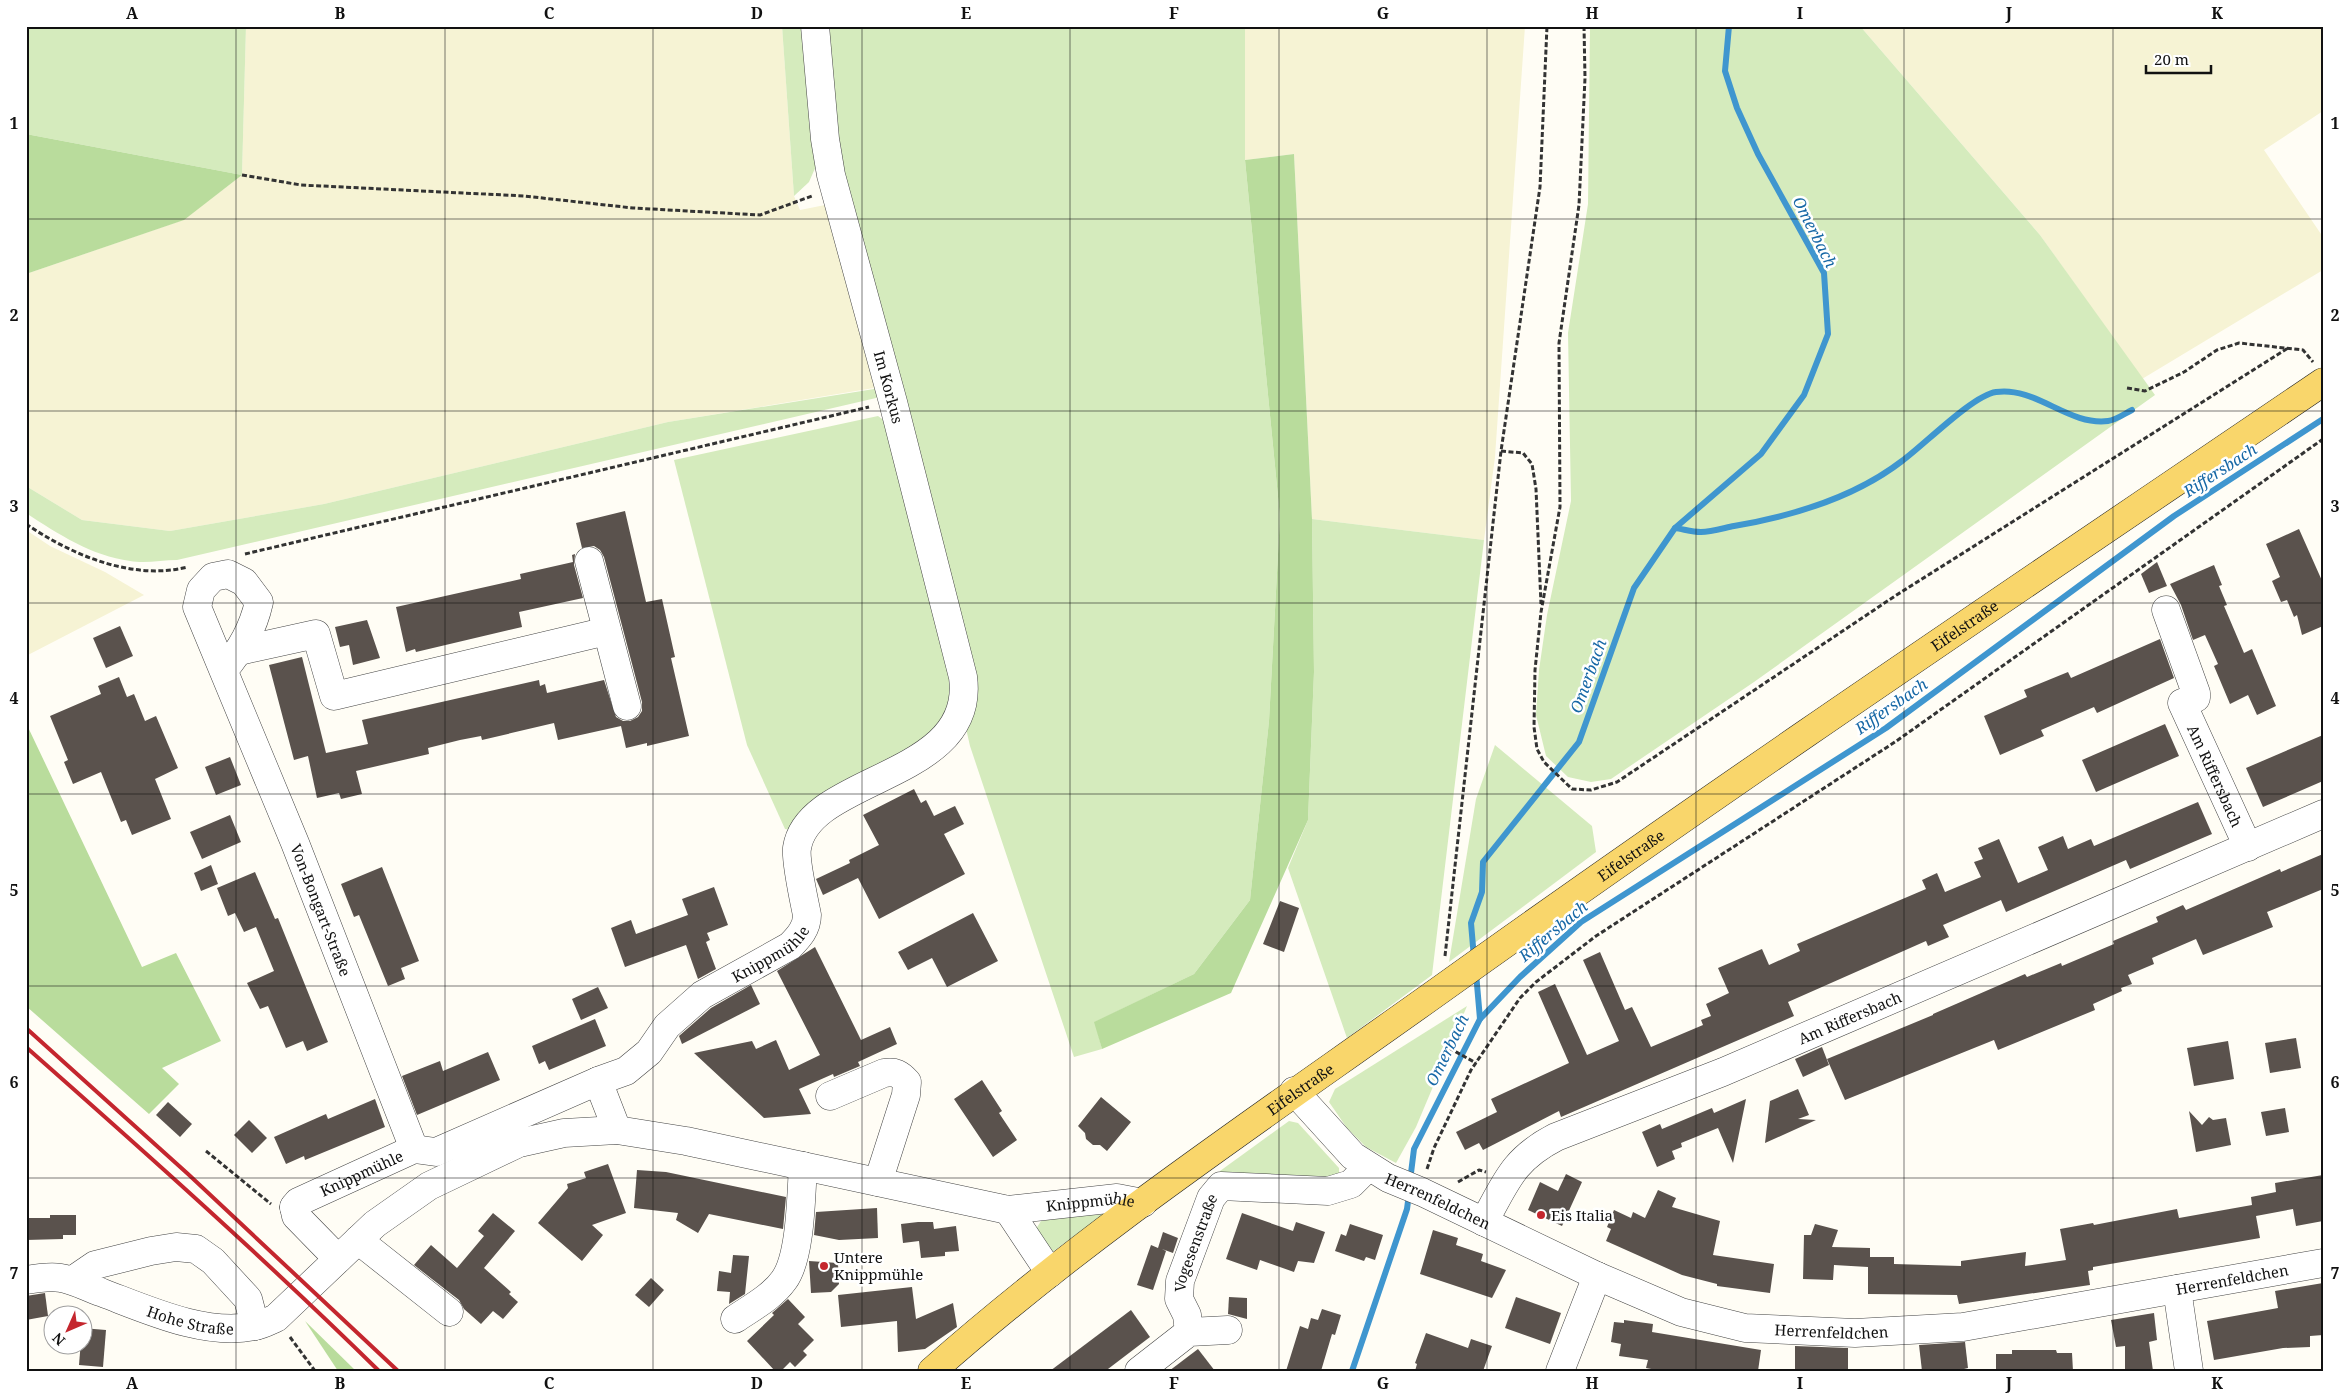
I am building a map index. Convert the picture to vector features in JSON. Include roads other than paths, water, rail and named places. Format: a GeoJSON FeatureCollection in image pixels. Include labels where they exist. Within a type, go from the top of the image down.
{"type":"FeatureCollection","features":[{"type":"Feature","properties":{"kind":"main road","name":"Eifelstraße"},"geometry":{"type":"LineString","coordinates":[[932,1371],[984,1325],[1050,1273],[1294,1092],[1710,798],[2320,375]]}},
{"type":"Feature","properties":{"kind":"street","name":"Im Korkus"},"geometry":{"type":"LineString","coordinates":[[815,26],[825,139],[831,175],[893,402],[964,685],[965,692],[960,715],[954,727],[940,740]]}},
{"type":"Feature","properties":{"kind":"street"},"geometry":{"type":"LineString","coordinates":[[589,561],[627,706]]}},
{"type":"Feature","properties":{"kind":"street","name":"Am Riffersbach"},"geometry":{"type":"LineString","coordinates":[[2166,610],[2196,693],[2196,698],[2182,703],[2248,847]]}},
{"type":"Feature","properties":{"kind":"street","name":"Von-Bongart-Straße"},"geometry":{"type":"LineString","coordinates":[[414,1149],[295,842],[232,661],[316,634],[334,696],[607,631]]}},
{"type":"Feature","properties":{"kind":"street","name":"Knippmühle"},"geometry":{"type":"LineString","coordinates":[[940,740],[930,750],[912,762],[834,803],[819,813],[802,833],[797,848],[807,923],[799,937],[790,946],[702,995],[667,1026],[649,1052],[626,1071],[598,1081],[436,1152],[414,1149],[284,1207],[296,1216],[338,1259],[375,1224],[429,1186],[519,1143],[564,1133],[617,1130],[686,1141],[1008,1210],[1117,1198],[1143,1203]]}},
{"type":"Feature","properties":{"kind":"street","name":"Am Riffersbach"},"geometry":{"type":"LineString","coordinates":[[1484,1222],[1520,1160],[1537,1147],[1556,1137],[1723,1072],[2323,814]]}},
{"type":"Feature","properties":{"kind":"street"},"geometry":{"type":"LineString","coordinates":[[830,1096],[884,1073],[892,1072],[901,1075],[907,1082],[906,1095],[878,1182]]}},
{"type":"Feature","properties":{"kind":"street"},"geometry":{"type":"LineString","coordinates":[[598,1081],[617,1130]]}},
{"type":"Feature","properties":{"kind":"street","name":"Herrenfeldchen"},"geometry":{"type":"LineString","coordinates":[[1294,1092],[1353,1156],[1378,1173],[1427,1194],[1597,1276],[1681,1312],[1745,1328],[1855,1333],[1963,1326],[2323,1263]]}},
{"type":"Feature","properties":{"kind":"street"},"geometry":{"type":"LineString","coordinates":[[735,1319],[769,1296],[784,1280],[791,1266],[797,1239],[803,1166]]}},
{"type":"Feature","properties":{"kind":"street","name":"Herrenfeldchen"},"geometry":{"type":"LineString","coordinates":[[1221,1186],[1328,1191],[1378,1173]]}},
{"type":"Feature","properties":{"kind":"street","name":"Vogesenstraße"},"geometry":{"type":"LineString","coordinates":[[1189,1332],[1187,1315],[1179,1299],[1180,1281],[1211,1198],[1221,1186]]}},
{"type":"Feature","properties":{"kind":"street"},"geometry":{"type":"LineString","coordinates":[[1008,1210],[1050,1273]]}},
{"type":"Feature","properties":{"kind":"street"},"geometry":{"type":"LineString","coordinates":[[358,1240],[448,1312]]}},
{"type":"Feature","properties":{"kind":"street"},"geometry":{"type":"LineString","coordinates":[[73,1280],[95,1265],[150,1251],[176,1247],[196,1249],[213,1261],[266,1322],[338,1259]]}},
{"type":"Feature","properties":{"kind":"street","name":"Hohe Straße"},"geometry":{"type":"LineString","coordinates":[[26,1280],[55,1276],[73,1280],[102,1293],[194,1325],[226,1329],[266,1322]]}},
{"type":"Feature","properties":{"kind":"street"},"geometry":{"type":"LineString","coordinates":[[1560,1371],[1597,1276]]}},
{"type":"Feature","properties":{"kind":"street"},"geometry":{"type":"LineString","coordinates":[[2176,1289],[2189,1371]]}},
{"type":"Feature","properties":{"kind":"street"},"geometry":{"type":"LineString","coordinates":[[1147,1368],[1189,1332],[1228,1330]]}},
{"type":"Feature","properties":{"kind":"waterway","name":"Omerbach"},"geometry":{"type":"LineString","coordinates":[[1474,958],[1471,923],[1482,892],[1483,862],[1579,742],[1634,588],[1675,528],[1761,454],[1804,395],[1828,334],[1824,273],[1758,154],[1737,108],[1725,71],[1729,26]]}},
{"type":"Feature","properties":{"kind":"waterway"},"geometry":{"type":"LineString","coordinates":[[1675,528],[1698,532],[1713,531],[1778,517],[1822,504],[1883,474],[1911,454],[1962,411],[1986,395],[1996,392],[2011,392],[2025,395],[2079,418],[2093,421],[2108,421],[2132,410]]}},
{"type":"Feature","properties":{"kind":"waterway","name":"Riffersbach"},"geometry":{"type":"LineString","coordinates":[[1480,1019],[1520,977],[1581,922],[1886,728],[2174,516],[2323,419]]}},
{"type":"Feature","properties":{"kind":"waterway","name":"Omerbach"},"geometry":{"type":"LineString","coordinates":[[1410,1181],[1414,1149],[1480,1019],[1476,973]]}},
{"type":"Feature","properties":{"kind":"waterway","name":"Omerbach"},"geometry":{"type":"LineString","coordinates":[[1352,1371],[1407,1209],[1409,1194]]}},
{"type":"Feature","properties":{"kind":"railway"},"geometry":{"type":"LineString","coordinates":[[26,1028],[188,1174],[398,1371]]}},
{"type":"Feature","properties":{"kind":"railway"},"geometry":{"type":"LineString","coordinates":[[26,1047],[249,1247],[379,1371]]}},
{"type":"Feature","properties":{"kind":"place","name":"Eis Italia"},"geometry":{"type":"Point","coordinates":[1541,1215]}},
{"type":"Feature","properties":{"kind":"place","name":"Untere Knippmühle"},"geometry":{"type":"Point","coordinates":[824,1266]}}]}
